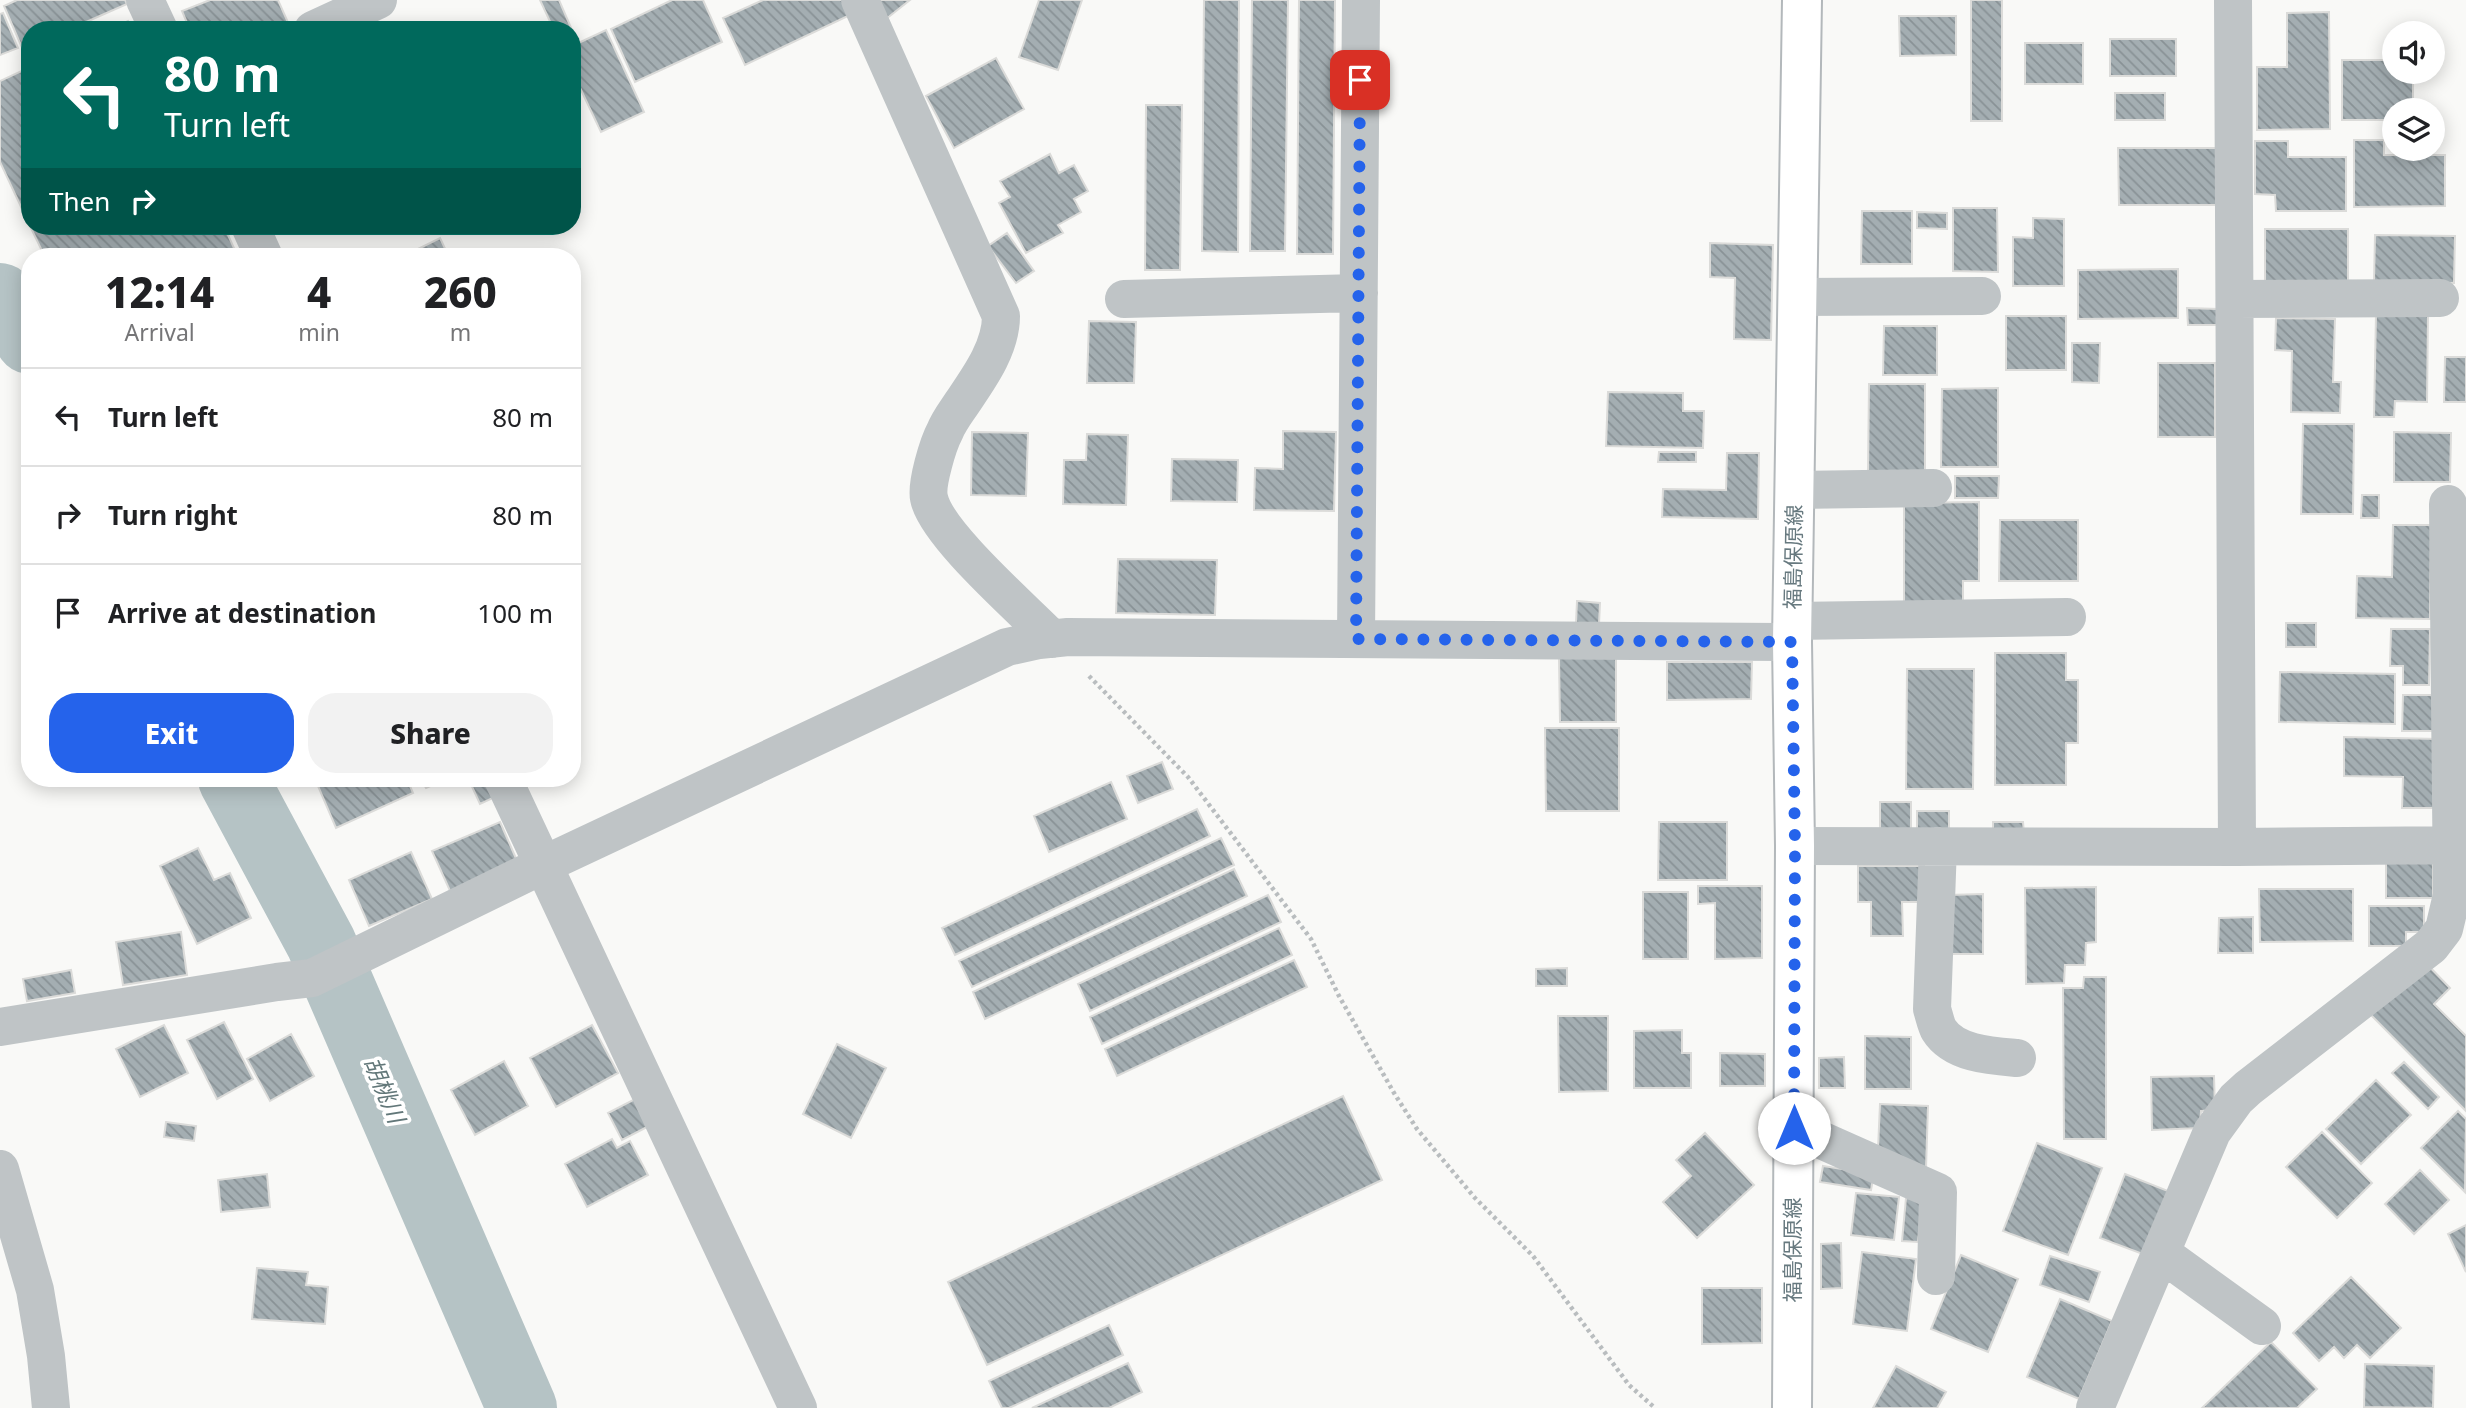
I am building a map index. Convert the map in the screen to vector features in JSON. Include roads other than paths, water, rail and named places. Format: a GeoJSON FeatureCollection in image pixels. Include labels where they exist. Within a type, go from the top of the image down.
{"type":"FeatureCollection","features":[{"type":"Feature","properties":{"kind":"main road","name":"福島保原線"},"geometry":{"type":"LineString","coordinates":[[1792,1408],[1795,846],[1793,631],[1802,0]]}},
{"type":"Feature","properties":{"kind":"street"},"geometry":{"type":"LineString","coordinates":[[145,0],[155,21]]}},
{"type":"Feature","properties":{"kind":"street"},"geometry":{"type":"LineString","coordinates":[[332,21],[378,0]]}},
{"type":"Feature","properties":{"kind":"street"},"geometry":{"type":"LineString","coordinates":[[860,0],[1001,316],[1001,328],[990,357],[945,429],[928,495],[932,508],[954,541],[1052,639]]}},
{"type":"Feature","properties":{"kind":"street"},"geometry":{"type":"LineString","coordinates":[[1356,639],[1361,0]]}},
{"type":"Feature","properties":{"kind":"street"},"geometry":{"type":"LineString","coordinates":[[2233,0],[2237,847]]}},
{"type":"Feature","properties":{"kind":"street"},"geometry":{"type":"LineString","coordinates":[[1124,299],[1359,293]]}},
{"type":"Feature","properties":{"kind":"street"},"geometry":{"type":"LineString","coordinates":[[1798,297],[1982,296]]}},
{"type":"Feature","properties":{"kind":"street"},"geometry":{"type":"LineString","coordinates":[[2236,299],[2440,298]]}},
{"type":"Feature","properties":{"kind":"street"},"geometry":{"type":"LineString","coordinates":[[1795,490],[1933,488]]}},
{"type":"Feature","properties":{"kind":"street"},"geometry":{"type":"LineString","coordinates":[[2095,1408],[2212,1132],[2236,1100],[2431,946],[2448,919],[2458,845],[2448,504]]}},
{"type":"Feature","properties":{"kind":"street"},"geometry":{"type":"LineString","coordinates":[[0,1027],[312,978],[543,865],[1007,648],[1052,639],[1356,639],[1793,631],[2067,618]]}},
{"type":"Feature","properties":{"kind":"street"},"geometry":{"type":"LineString","coordinates":[[507,787],[798,1408]]}},
{"type":"Feature","properties":{"kind":"street"},"geometry":{"type":"LineString","coordinates":[[1795,846],[2458,845]]}},
{"type":"Feature","properties":{"kind":"street"},"geometry":{"type":"LineString","coordinates":[[1938,846],[1933,1009],[1939,1030],[1948,1040],[1965,1050],[2017,1058]]}},
{"type":"Feature","properties":{"kind":"street"},"geometry":{"type":"LineString","coordinates":[[1794,1128],[1938,1192],[1936,1276]]}},
{"type":"Feature","properties":{"kind":"street"},"geometry":{"type":"LineString","coordinates":[[0,1169],[35,1290],[51,1408]]}},
{"type":"Feature","properties":{"kind":"street"},"geometry":{"type":"LineString","coordinates":[[2161,1253],[2262,1326]]}},
{"type":"Feature","properties":{"kind":"waterway","name":"胡桃川"},"geometry":{"type":"LineString","coordinates":[[0,298],[21,327]]}},
{"type":"Feature","properties":{"kind":"waterway","name":"胡桃川"},"geometry":{"type":"LineString","coordinates":[[237,787],[321,943],[522,1408]]}}]}
